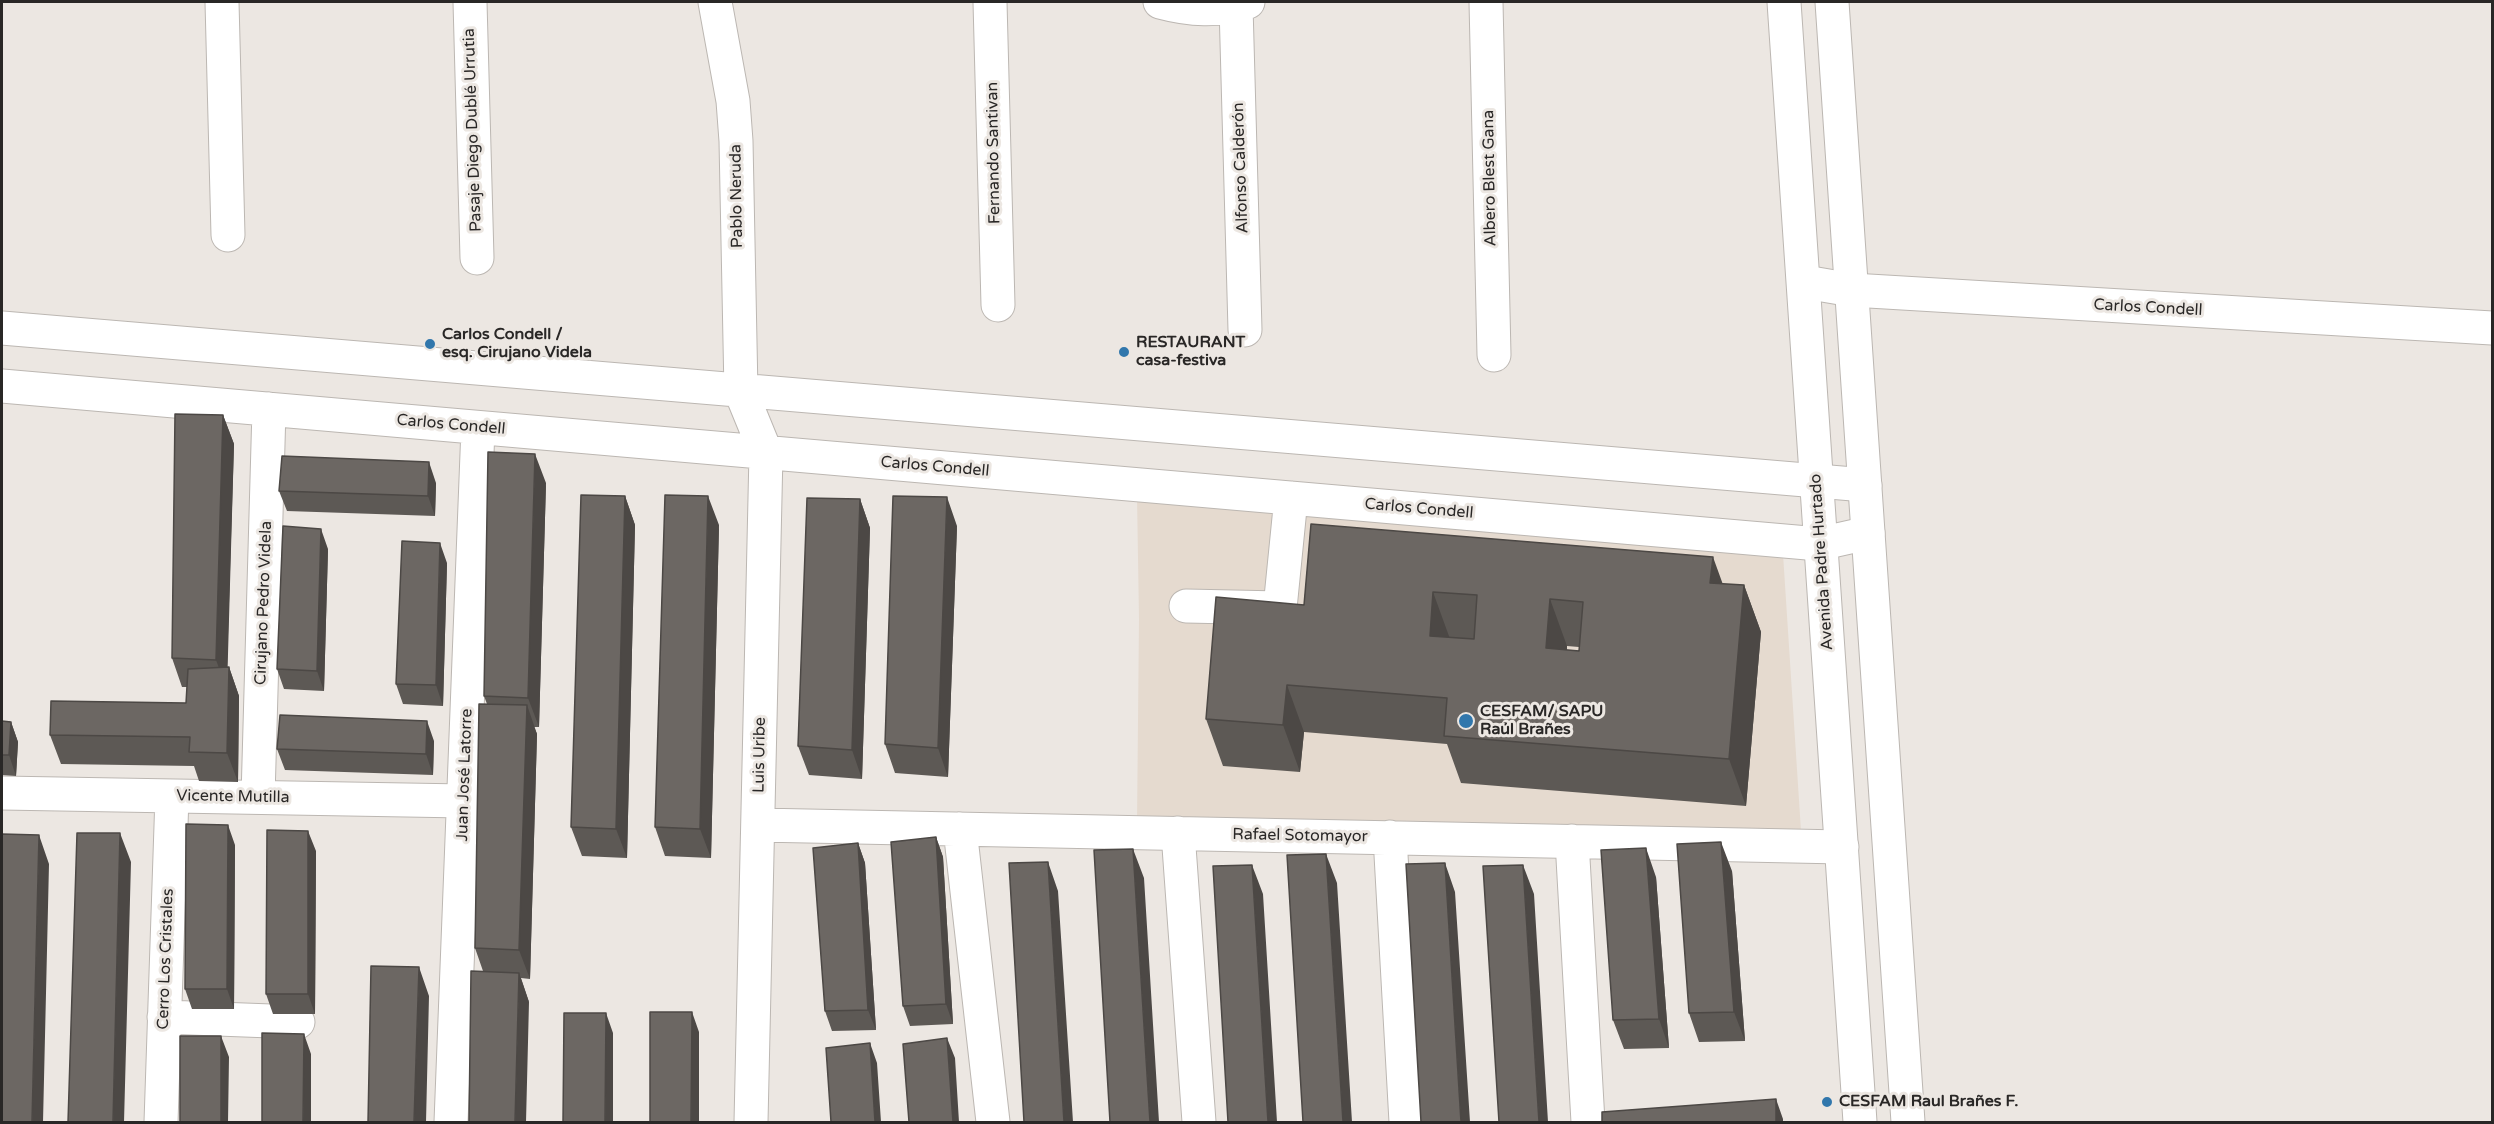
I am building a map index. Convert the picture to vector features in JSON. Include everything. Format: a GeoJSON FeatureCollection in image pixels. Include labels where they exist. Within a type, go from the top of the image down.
{"type":"FeatureCollection","features":[{"type":"Feature","properties":{"kind":"street"},"geometry":{"type":"LineString","coordinates":[[222,2],[228,235]]}},
{"type":"Feature","properties":{"kind":"street","name":"Pasaje Diego Dublé Urrutia"},"geometry":{"type":"LineString","coordinates":[[470,2],[477,258]]}},
{"type":"Feature","properties":{"kind":"street","name":"Pablo Neruda"},"geometry":{"type":"LineString","coordinates":[[715,2],[733,101],[736,141],[741,392]]}},
{"type":"Feature","properties":{"kind":"street","name":"Fernando Santivan"},"geometry":{"type":"LineString","coordinates":[[990,2],[998,305]]}},
{"type":"Feature","properties":{"kind":"street","name":"Alfonso Calderón"},"geometry":{"type":"LineString","coordinates":[[1160,2],[1184,9],[1210,10],[1242,4],[1245,330]]}},
{"type":"Feature","properties":{"kind":"street","name":"Albero Blest Gana"},"geometry":{"type":"LineString","coordinates":[[1486,2],[1494,355]]}},
{"type":"Feature","properties":{"kind":"street","name":"Avenida Padre Hurtado"},"geometry":{"type":"LineString","coordinates":[[1784,2],[1805,282],[1819,544],[1860,1122]]}},
{"type":"Feature","properties":{"kind":"street"},"geometry":{"type":"LineString","coordinates":[[1833,2],[1908,1122]]}},
{"type":"Feature","properties":{"kind":"street","name":"Carlos Condell"},"geometry":{"type":"LineString","coordinates":[[1805,282],[1852,290],[2493,328]]}},
{"type":"Feature","properties":{"kind":"street"},"geometry":{"type":"LineString","coordinates":[[2,328],[1817,483],[1865,485]]}},
{"type":"Feature","properties":{"kind":"street","name":"Carlos Condell"},"geometry":{"type":"LineString","coordinates":[[2,386],[1819,544],[1868,533]]}},
{"type":"Feature","properties":{"kind":"street","name":"Luis Uribe"},"geometry":{"type":"LineString","coordinates":[[741,392],[766,453],[751,1122]]}},
{"type":"Feature","properties":{"kind":"street","name":"Cirujano Pedro Videla"},"geometry":{"type":"LineString","coordinates":[[258,797],[269,409]]}},
{"type":"Feature","properties":{"kind":"street","name":"Juan José Latorre"},"geometry":{"type":"LineString","coordinates":[[451,1122],[478,428]]}},
{"type":"Feature","properties":{"kind":"street"},"geometry":{"type":"LineString","coordinates":[[1186,606],[1280,608],[1291,498]]}},
{"type":"Feature","properties":{"kind":"street","name":"Vicente Mutilla"},"geometry":{"type":"LineString","coordinates":[[2,793],[464,801]]}},
{"type":"Feature","properties":{"kind":"street","name":"Cerro Los Cristales"},"geometry":{"type":"LineString","coordinates":[[161,1122],[172,796]]}},
{"type":"Feature","properties":{"kind":"street","name":"Rafael Sotomayor"},"geometry":{"type":"LineString","coordinates":[[758,825],[1842,847]]}},
{"type":"Feature","properties":{"kind":"street"},"geometry":{"type":"LineString","coordinates":[[960,829],[993,1122]]}},
{"type":"Feature","properties":{"kind":"street"},"geometry":{"type":"LineString","coordinates":[[1178,833],[1200,1122]]}},
{"type":"Feature","properties":{"kind":"street"},"geometry":{"type":"LineString","coordinates":[[1390,837],[1406,1122]]}},
{"type":"Feature","properties":{"kind":"street"},"geometry":{"type":"LineString","coordinates":[[1572,841],[1588,1122]]}},
{"type":"Feature","properties":{"kind":"street"},"geometry":{"type":"LineString","coordinates":[[164,1017],[298,1023]]}},
{"type":"Feature","properties":{"kind":"shaded area","name":"CESFAM/ SAPU Raúl Brañes"},"geometry":{"type":"Polygon","coordinates":[[[1137,496],[1783,554],[1801,831],[1137,823],[1139,619],[1137,496]]]}},
{"type":"Feature","properties":{"kind":"building"},"geometry":{"type":"Polygon","coordinates":[[[175,414],[223,415],[216,660],[172,658],[175,414]]]}},
{"type":"Feature","properties":{"kind":"building"},"geometry":{"type":"Polygon","coordinates":[[[488,452],[535,454],[528,698],[484,696],[488,452]]]}},
{"type":"Feature","properties":{"kind":"building"},"geometry":{"type":"Polygon","coordinates":[[[282,456],[429,462],[428,496],[279,491],[282,456]]]}},
{"type":"Feature","properties":{"kind":"building"},"geometry":{"type":"Polygon","coordinates":[[[581,495],[625,496],[616,829],[571,827],[581,495]]]}},
{"type":"Feature","properties":{"kind":"building"},"geometry":{"type":"Polygon","coordinates":[[[665,495],[708,496],[700,829],[655,827],[665,495]]]}},
{"type":"Feature","properties":{"kind":"building"},"geometry":{"type":"Polygon","coordinates":[[[893,496],[947,497],[938,748],[885,744],[893,496]]]}},
{"type":"Feature","properties":{"kind":"building"},"geometry":{"type":"Polygon","coordinates":[[[807,498],[860,499],[852,750],[798,746],[807,498]]]}},
{"type":"Feature","properties":{"kind":"building"},"geometry":{"type":"Polygon","coordinates":[[[1311,524],[1713,557],[1710,583],[1744,585],[1729,759],[1444,736],[1447,698],[1287,685],[1283,725],[1206,719],[1216,597],[1304,605],[1311,524]],[[1433,592],[1430,636],[1474,639],[1477,595],[1433,592]],[[1550,599],[1546,648],[1579,651],[1583,602],[1550,599]]]}},
{"type":"Feature","properties":{"kind":"building"},"geometry":{"type":"Polygon","coordinates":[[[283,526],[321,529],[317,671],[277,669],[283,526]]]}},
{"type":"Feature","properties":{"kind":"building"},"geometry":{"type":"Polygon","coordinates":[[[402,541],[440,543],[436,685],[396,684],[402,541]]]}},
{"type":"Feature","properties":{"kind":"building"},"geometry":{"type":"Polygon","coordinates":[[[229,667],[227,753],[189,752],[190,737],[50,735],[51,701],[186,703],[188,669],[229,667]]]}},
{"type":"Feature","properties":{"kind":"building"},"geometry":{"type":"Polygon","coordinates":[[[479,704],[527,705],[519,950],[475,948],[479,704]]]}},
{"type":"Feature","properties":{"kind":"building"},"geometry":{"type":"Polygon","coordinates":[[[280,715],[427,721],[426,754],[277,749],[280,715]]]}},
{"type":"Feature","properties":{"kind":"building"},"geometry":{"type":"Polygon","coordinates":[[[2,721],[11,722],[9,755],[2,755],[2,721]]]}},
{"type":"Feature","properties":{"kind":"building"},"geometry":{"type":"Polygon","coordinates":[[[186,824],[228,825],[227,989],[185,989],[186,824]]]}},
{"type":"Feature","properties":{"kind":"building"},"geometry":{"type":"Polygon","coordinates":[[[267,830],[308,831],[308,994],[266,994],[267,830]]]}},
{"type":"Feature","properties":{"kind":"building"},"geometry":{"type":"Polygon","coordinates":[[[77,833],[120,833],[113,1122],[68,1122],[77,833]]]}},
{"type":"Feature","properties":{"kind":"building"},"geometry":{"type":"Polygon","coordinates":[[[2,834],[39,835],[32,1122],[2,1122],[2,834]]]}},
{"type":"Feature","properties":{"kind":"building"},"geometry":{"type":"Polygon","coordinates":[[[936,837],[946,1004],[903,1006],[891,842],[936,837]]]}},
{"type":"Feature","properties":{"kind":"building"},"geometry":{"type":"Polygon","coordinates":[[[1721,842],[1734,1012],[1689,1013],[1677,844],[1721,842]]]}},
{"type":"Feature","properties":{"kind":"building"},"geometry":{"type":"Polygon","coordinates":[[[858,843],[868,1010],[825,1011],[813,848],[858,843]]]}},
{"type":"Feature","properties":{"kind":"building"},"geometry":{"type":"Polygon","coordinates":[[[1646,848],[1659,1019],[1613,1020],[1601,850],[1646,848]]]}},
{"type":"Feature","properties":{"kind":"building"},"geometry":{"type":"Polygon","coordinates":[[[1133,849],[1150,1122],[1110,1122],[1094,850],[1133,849]]]}},
{"type":"Feature","properties":{"kind":"building"},"geometry":{"type":"Polygon","coordinates":[[[1326,854],[1343,1122],[1303,1122],[1287,855],[1326,854]]]}},
{"type":"Feature","properties":{"kind":"building"},"geometry":{"type":"Polygon","coordinates":[[[1048,862],[1064,1122],[1024,1122],[1009,863],[1048,862]]]}},
{"type":"Feature","properties":{"kind":"building"},"geometry":{"type":"Polygon","coordinates":[[[1445,863],[1461,1122],[1421,1122],[1406,864],[1445,863]]]}},
{"type":"Feature","properties":{"kind":"building"},"geometry":{"type":"Polygon","coordinates":[[[1252,865],[1268,1122],[1228,1122],[1213,866],[1252,865]]]}},
{"type":"Feature","properties":{"kind":"building"},"geometry":{"type":"Polygon","coordinates":[[[1523,865],[1539,1122],[1499,1122],[1483,866],[1523,865]]]}},
{"type":"Feature","properties":{"kind":"building"},"geometry":{"type":"Polygon","coordinates":[[[371,966],[419,967],[414,1122],[368,1122],[371,966]]]}},
{"type":"Feature","properties":{"kind":"building"},"geometry":{"type":"Polygon","coordinates":[[[471,971],[519,973],[515,1122],[469,1122],[471,971]]]}},
{"type":"Feature","properties":{"kind":"building"},"geometry":{"type":"Polygon","coordinates":[[[650,1012],[692,1012],[691,1122],[650,1122],[650,1012]]]}},
{"type":"Feature","properties":{"kind":"building"},"geometry":{"type":"Polygon","coordinates":[[[564,1013],[606,1013],[605,1122],[563,1122],[564,1013]]]}},
{"type":"Feature","properties":{"kind":"building"},"geometry":{"type":"Polygon","coordinates":[[[262,1033],[304,1034],[303,1122],[262,1122],[262,1033]]]}},
{"type":"Feature","properties":{"kind":"building"},"geometry":{"type":"Polygon","coordinates":[[[180,1036],[221,1036],[221,1122],[180,1122],[180,1036]]]}},
{"type":"Feature","properties":{"kind":"building"},"geometry":{"type":"Polygon","coordinates":[[[947,1038],[953,1122],[909,1122],[903,1044],[947,1038]]]}},
{"type":"Feature","properties":{"kind":"building"},"geometry":{"type":"Polygon","coordinates":[[[870,1043],[875,1122],[831,1122],[826,1048],[870,1043]]]}},
{"type":"Feature","properties":{"kind":"building"},"geometry":{"type":"Polygon","coordinates":[[[1776,1099],[1776,1122],[1602,1122],[1602,1112],[1776,1099]]]}},
{"type":"Feature","properties":{"kind":"place","name":"Carlos Condell / esq. Cirujano Videla"},"geometry":{"type":"Point","coordinates":[430,344]}},
{"type":"Feature","properties":{"kind":"place","name":"RESTAURANT casa-festiva"},"geometry":{"type":"Point","coordinates":[1124,352]}},
{"type":"Feature","properties":{"kind":"place","name":"CESFAM/ SAPU Raúl Brañes"},"geometry":{"type":"Point","coordinates":[1466,721]}},
{"type":"Feature","properties":{"kind":"place","name":"CESFAM Raul Brañes F."},"geometry":{"type":"Point","coordinates":[1827,1102]}}]}
